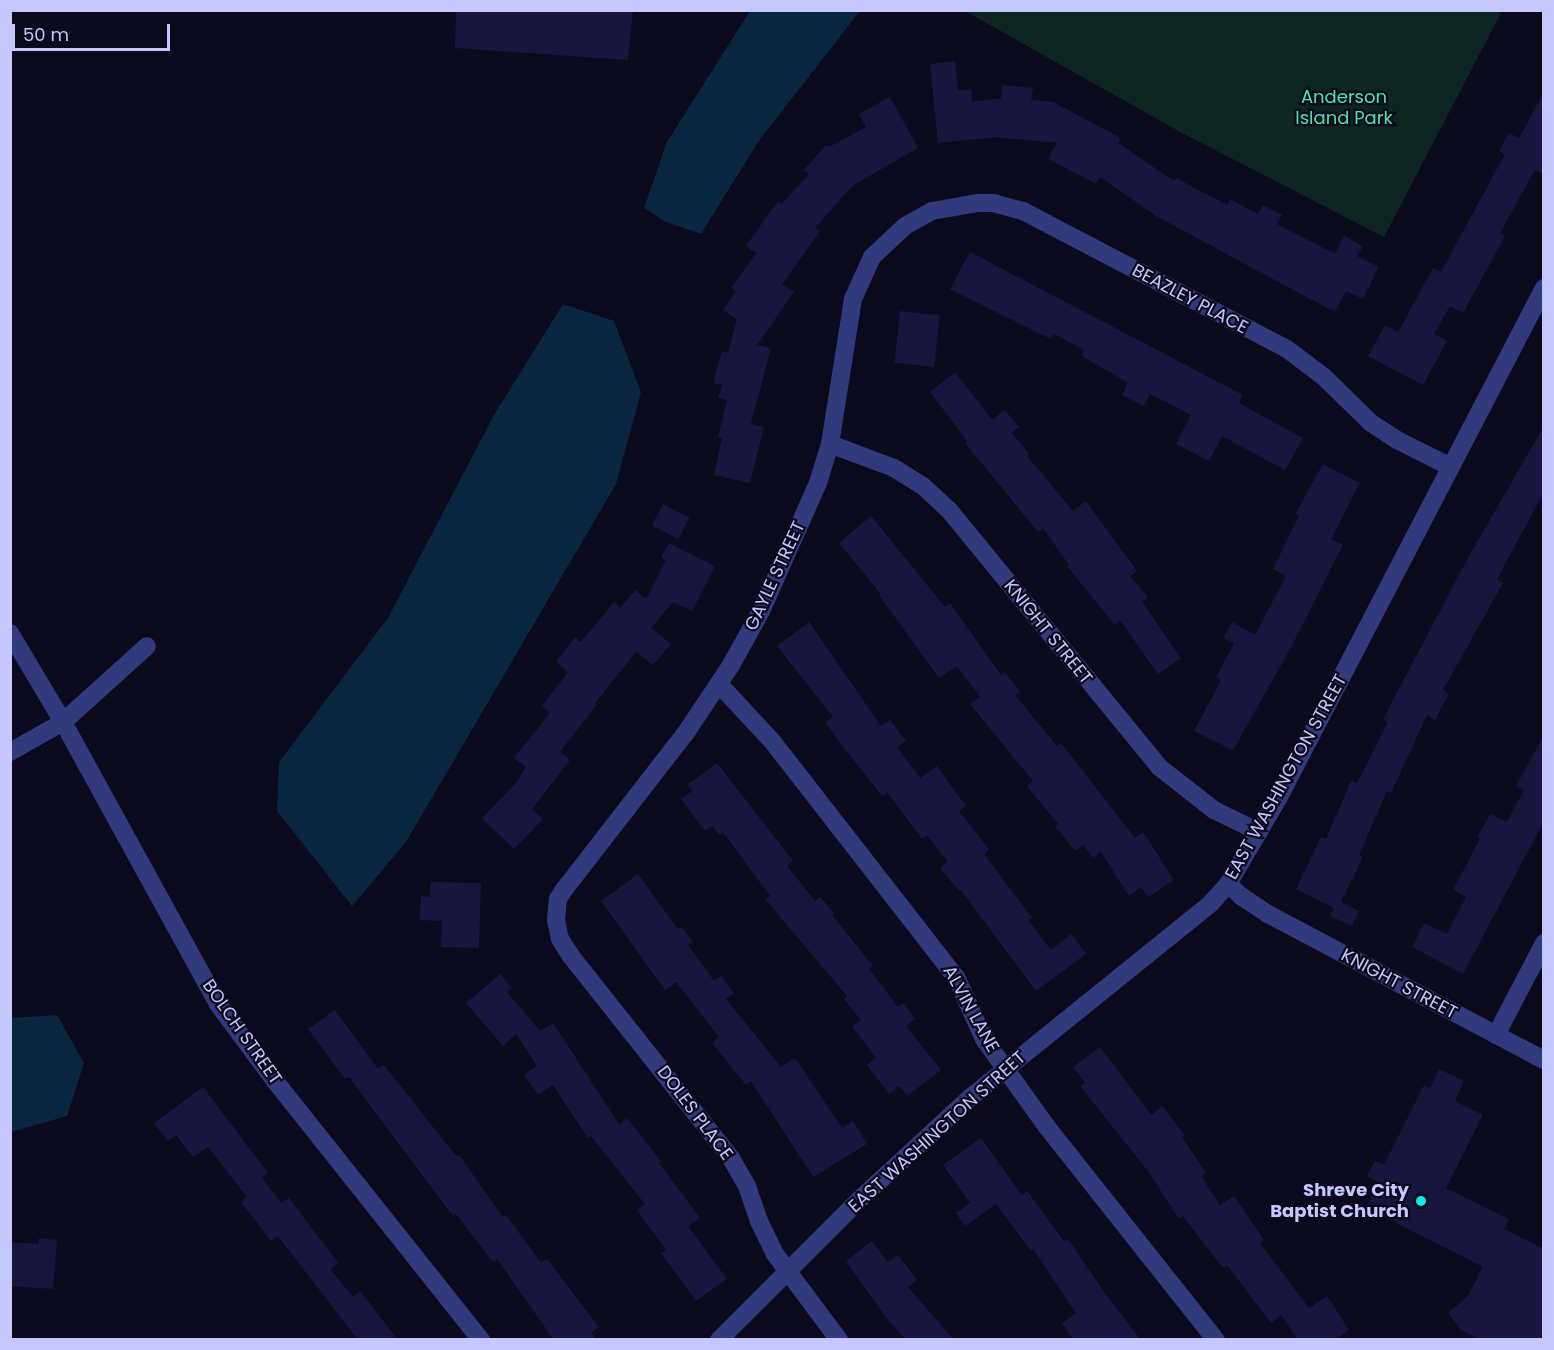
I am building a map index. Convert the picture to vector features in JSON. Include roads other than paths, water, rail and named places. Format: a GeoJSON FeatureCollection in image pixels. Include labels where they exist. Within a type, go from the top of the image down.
{"type":"FeatureCollection","features":[{"type":"Feature","properties":{"kind":"street","name":"BEAZLEY PLACE"},"geometry":{"type":"LineString","coordinates":[[905,226],[932,211],[948,206],[993,203],[1023,211],[1287,349],[1324,377],[1371,423],[1397,440],[1450,467]]}},
{"type":"Feature","properties":{"kind":"street","name":"GAYLE STREET"},"geometry":{"type":"LineString","coordinates":[[563,891],[685,735],[719,684],[761,611],[818,483],[830,444],[854,299],[872,257],[905,226]]}},
{"type":"Feature","properties":{"kind":"street","name":"EAST WASHINGTON STREET"},"geometry":{"type":"LineString","coordinates":[[719,1340],[861,1198],[1005,1069],[1211,903],[1228,884],[1259,832],[1544,288]]}},
{"type":"Feature","properties":{"kind":"street","name":"KNIGHT STREET"},"geometry":{"type":"LineString","coordinates":[[830,444],[894,468],[923,486],[949,510],[1159,767],[1214,810],[1259,832]]}},
{"type":"Feature","properties":{"kind":"street","name":"BOLCH STREET"},"geometry":{"type":"LineString","coordinates":[[10,633],[63,722],[218,1004],[275,1081],[481,1340]]}},
{"type":"Feature","properties":{"kind":"street"},"geometry":{"type":"LineString","coordinates":[[10,752],[63,722],[147,646]]}},
{"type":"Feature","properties":{"kind":"street","name":"ALVIN LANE"},"geometry":{"type":"LineString","coordinates":[[719,684],[772,741],[956,977],[984,1040],[1047,1127],[1216,1340]]}},
{"type":"Feature","properties":{"kind":"street","name":"KNIGHT STREET"},"geometry":{"type":"LineString","coordinates":[[1228,884],[1268,914],[1544,1060]]}},
{"type":"Feature","properties":{"kind":"street","name":"DOLES PLACE"},"geometry":{"type":"LineString","coordinates":[[563,891],[558,899],[556,920],[560,939],[731,1158],[747,1186],[759,1221],[787,1271],[839,1340]]}},
{"type":"Feature","properties":{"kind":"street"},"geometry":{"type":"LineString","coordinates":[[1496,1035],[1544,943]]}},
{"type":"Feature","properties":{"kind":"water"},"geometry":{"type":"Polygon","coordinates":[[[750,11],[860,11],[758,142],[701,234],[666,222],[644,208],[667,142],[750,11]]]}},
{"type":"Feature","properties":{"kind":"water"},"geometry":{"type":"Polygon","coordinates":[[[563,304],[614,321],[641,392],[616,484],[406,842],[352,906],[277,811],[279,762],[388,618],[494,415],[563,304]]]}},
{"type":"Feature","properties":{"kind":"water"},"geometry":{"type":"Polygon","coordinates":[[[57,1015],[84,1063],[67,1116],[11,1132],[11,1018],[57,1015]]]}},
{"type":"Feature","properties":{"kind":"place","name":"Shreve City Baptist Church"},"geometry":{"type":"Point","coordinates":[1421,1201]}},
{"type":"Feature","properties":{"kind":"park label","name":"Anderson Island Park"},"geometry":{"type":"Point","coordinates":[1344,108]}}]}
